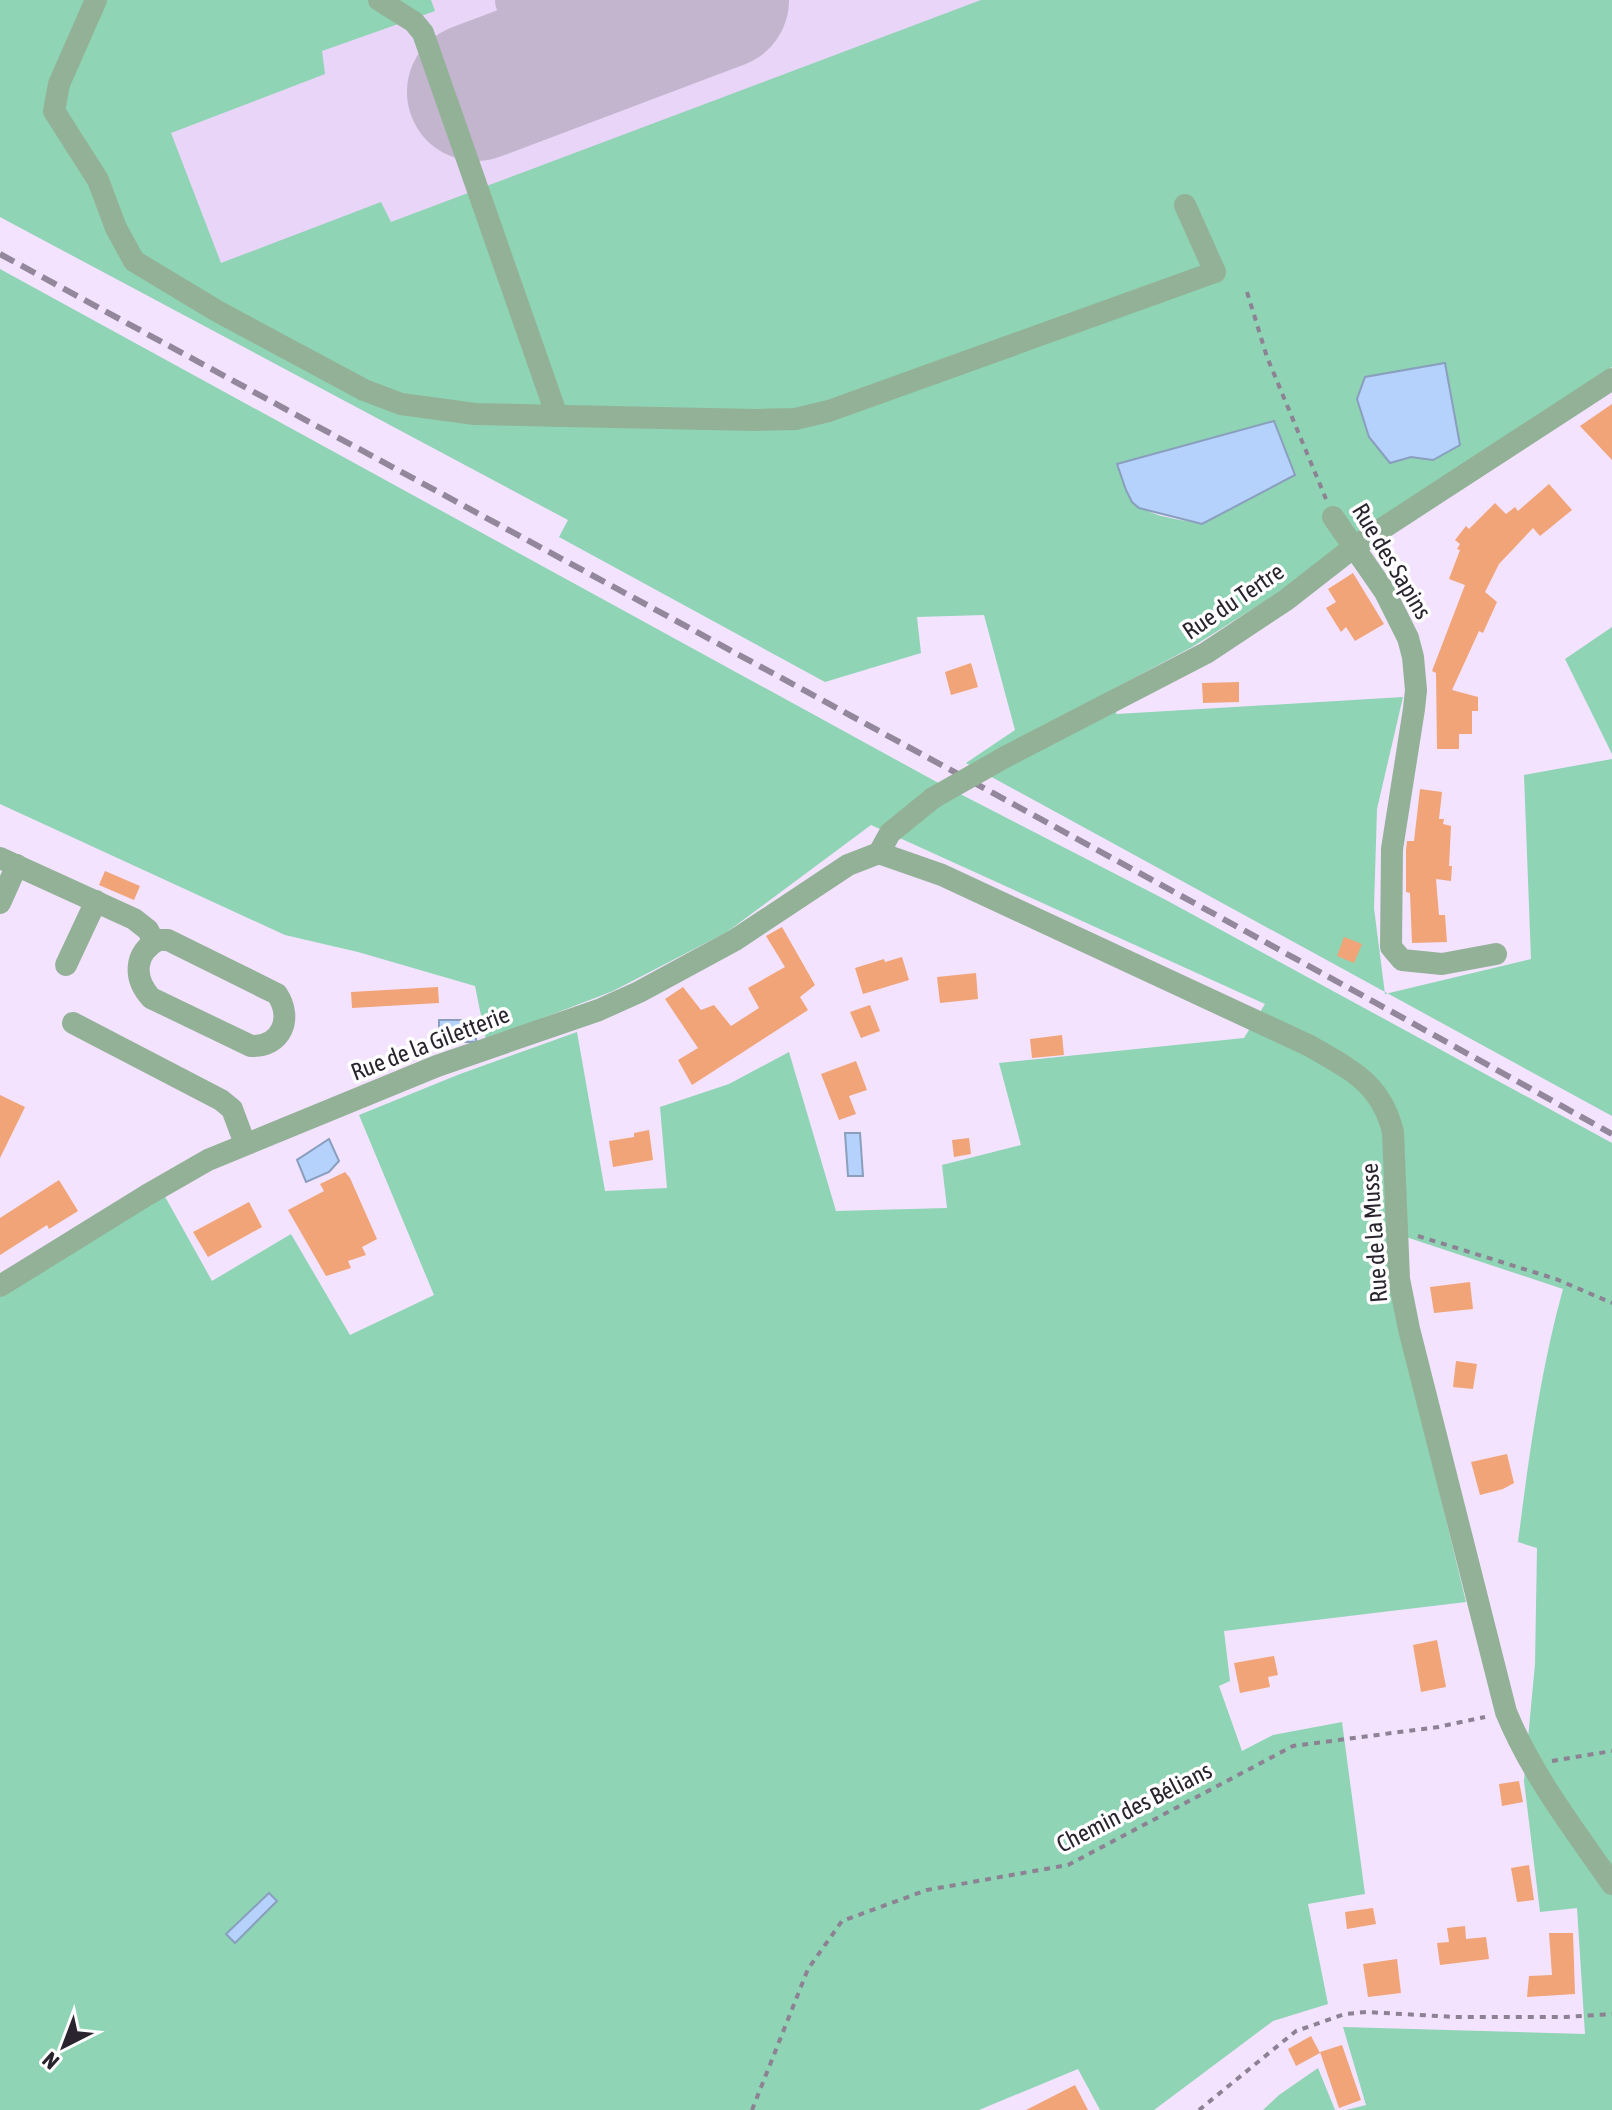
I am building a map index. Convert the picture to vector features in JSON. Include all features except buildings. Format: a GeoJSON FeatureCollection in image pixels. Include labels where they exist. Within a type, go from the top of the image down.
{"type":"FeatureCollection","features":[{"type":"Feature","properties":{"kind":"street"},"geometry":{"type":"LineString","coordinates":[[96,0],[59,84],[54,111],[98,180],[116,228],[134,261],[217,311],[351,383],[401,404],[475,414],[768,420],[795,419],[829,411],[1215,272],[1185,205]]}},
{"type":"Feature","properties":{"kind":"street"},"geometry":{"type":"LineString","coordinates":[[379,0],[414,22],[423,33],[557,416]]}},
{"type":"Feature","properties":{"kind":"street","name":"Rue du Tertre"},"geometry":{"type":"LineString","coordinates":[[879,853],[890,833],[933,798],[1206,653],[1286,600],[1354,547],[1612,379]]}},
{"type":"Feature","properties":{"kind":"street","name":"Rue des Sapins"},"geometry":{"type":"LineString","coordinates":[[1333,517],[1398,614],[1408,638],[1415,674],[1414,709],[1392,849],[1391,947],[1402,960],[1442,964],[1496,954]]}},
{"type":"Feature","properties":{"kind":"street","name":"Rue de la Giletterie"},"geometry":{"type":"LineString","coordinates":[[0,1286],[208,1160],[437,1066],[599,1010],[639,992],[735,940],[848,865],[879,853]]}},
{"type":"Feature","properties":{"kind":"street","name":"Rue de la Musse"},"geometry":{"type":"LineString","coordinates":[[879,853],[942,875],[1310,1046],[1364,1080],[1377,1093],[1388,1112],[1393,1132],[1399,1279],[1409,1329],[1506,1712],[1530,1764],[1612,1884]]}},
{"type":"Feature","properties":{"kind":"street"},"geometry":{"type":"LineString","coordinates":[[0,903],[8,862],[134,919],[148,930],[154,942]]}},
{"type":"Feature","properties":{"kind":"street"},"geometry":{"type":"LineString","coordinates":[[66,965],[96,901]]}},
{"type":"Feature","properties":{"kind":"street"},"geometry":{"type":"LineString","coordinates":[[168,940],[277,994],[284,1004],[286,1016],[282,1030],[275,1039],[261,1047],[251,1046],[151,998],[143,989],[137,968],[141,954],[154,942],[168,940]]}},
{"type":"Feature","properties":{"kind":"street"},"geometry":{"type":"LineString","coordinates":[[73,1023],[221,1100],[232,1109],[245,1144]]}},
{"type":"Feature","properties":{"kind":"path","name":"Rue des Sapins"},"geometry":{"type":"LineString","coordinates":[[1247,292],[1267,357],[1333,517]]}},
{"type":"Feature","properties":{"kind":"path"},"geometry":{"type":"LineString","coordinates":[[1398,1230],[1556,1279],[1612,1303]]}},
{"type":"Feature","properties":{"kind":"path","name":"Chemin des Bélians"},"geometry":{"type":"LineString","coordinates":[[752,2110],[808,1969],[842,1921],[927,1890],[1068,1865],[1293,1746],[1438,1727],[1506,1712]]}},
{"type":"Feature","properties":{"kind":"path"},"geometry":{"type":"LineString","coordinates":[[1530,1764],[1612,1751]]}},
{"type":"Feature","properties":{"kind":"path"},"geometry":{"type":"LineString","coordinates":[[1199,2110],[1296,2031],[1345,2014],[1566,2017],[1612,2014]]}},
{"type":"Feature","properties":{"kind":"shaded area"},"geometry":{"type":"Polygon","coordinates":[[[0,0],[1612,0],[568,520],[0,217],[0,0]]]}},
{"type":"Feature","properties":{"kind":"green space"},"geometry":{"type":"Polygon","coordinates":[[[0,0],[431,0],[435,11],[322,51],[325,74],[171,133],[221,263],[381,202],[391,222],[981,0],[1612,0],[1612,367],[1278,593],[1192,647],[1104,694],[1117,714],[1403,697],[1377,809],[1374,908],[1385,992],[966,763],[1015,730],[984,615],[917,617],[921,653],[825,682],[559,537],[568,520],[0,217],[0,0]],[[1365,377],[1357,399],[1369,437],[1411,457],[1433,460],[1460,445],[1452,410],[1365,377]],[[1274,421],[1118,464],[1123,482],[1129,495],[1146,510],[1202,524],[1295,475],[1274,421]]]}},
{"type":"Feature","properties":{"kind":"green space"},"geometry":{"type":"Polygon","coordinates":[[[0,269],[933,780],[1166,900],[1612,1143],[1612,2110],[1346,2110],[1366,2105],[1343,2027],[1585,2034],[1577,1908],[1540,1912],[1524,1781],[1535,1664],[1537,1548],[1518,1542],[1542,1383],[1563,1289],[1406,1237],[1387,1236],[1397,1318],[1466,1602],[1224,1631],[1230,1681],[1219,1686],[1242,1751],[1273,1735],[1342,1722],[1365,1894],[1308,1904],[1328,2004],[1273,2021],[1154,2110],[1100,2110],[1078,2069],[979,2110],[0,2110],[0,1297],[163,1193],[212,1281],[291,1234],[350,1335],[434,1295],[359,1115],[577,1032],[605,1191],[667,1188],[660,1107],[729,1084],[789,1052],[836,1211],[947,1208],[942,1165],[1021,1145],[999,1063],[1244,1038],[1265,1004],[871,825],[727,932],[613,991],[486,1040],[475,986],[358,952],[285,935],[0,804],[0,269]]]}},
{"type":"Feature","properties":{"kind":"green space"},"geometry":{"type":"Polygon","coordinates":[[[1612,627],[1612,754],[1565,659],[1612,627]]]}},
{"type":"Feature","properties":{"kind":"green space"},"geometry":{"type":"Polygon","coordinates":[[[1612,759],[1612,1116],[1388,993],[1531,959],[1524,775],[1612,759]]]}},
{"type":"Feature","properties":{"kind":"green space"},"geometry":{"type":"Polygon","coordinates":[[[1318,2068],[1335,2110],[1263,2110],[1279,2095],[1318,2068]]]}},
{"type":"Feature","properties":{"kind":"water"},"geometry":{"type":"Polygon","coordinates":[[[1445,363],[1460,445],[1433,460],[1411,457],[1390,463],[1369,437],[1357,399],[1365,377],[1445,363]]]}},
{"type":"Feature","properties":{"kind":"water"},"geometry":{"type":"Polygon","coordinates":[[[1274,421],[1295,475],[1202,524],[1139,508],[1132,502],[1117,464],[1274,421]]]}},
{"type":"Feature","properties":{"kind":"water"},"geometry":{"type":"Polygon","coordinates":[[[439,1020],[476,1020],[476,1042],[439,1042],[439,1020]]]}},
{"type":"Feature","properties":{"kind":"water"},"geometry":{"type":"Polygon","coordinates":[[[845,1133],[860,1133],[863,1176],[848,1176],[845,1133]]]}},
{"type":"Feature","properties":{"kind":"water"},"geometry":{"type":"Polygon","coordinates":[[[329,1139],[339,1161],[329,1172],[306,1182],[297,1160],[329,1139]]]}},
{"type":"Feature","properties":{"kind":"water"},"geometry":{"type":"Polygon","coordinates":[[[269,1893],[277,1901],[235,1943],[226,1934],[269,1893]]]}},
{"type":"Feature","properties":{"kind":"taxiway"},"geometry":{"type":"LineString","coordinates":[[522,0],[564,17],[604,23],[625,23],[690,11]]}},
{"type":"Feature","properties":{"kind":"runway"},"geometry":{"type":"LineString","coordinates":[[476,92],[720,0]]}},
{"type":"Feature","properties":{"kind":"railway"},"geometry":{"type":"LineString","coordinates":[[0,254],[1009,802],[1612,1134]]}}]}
